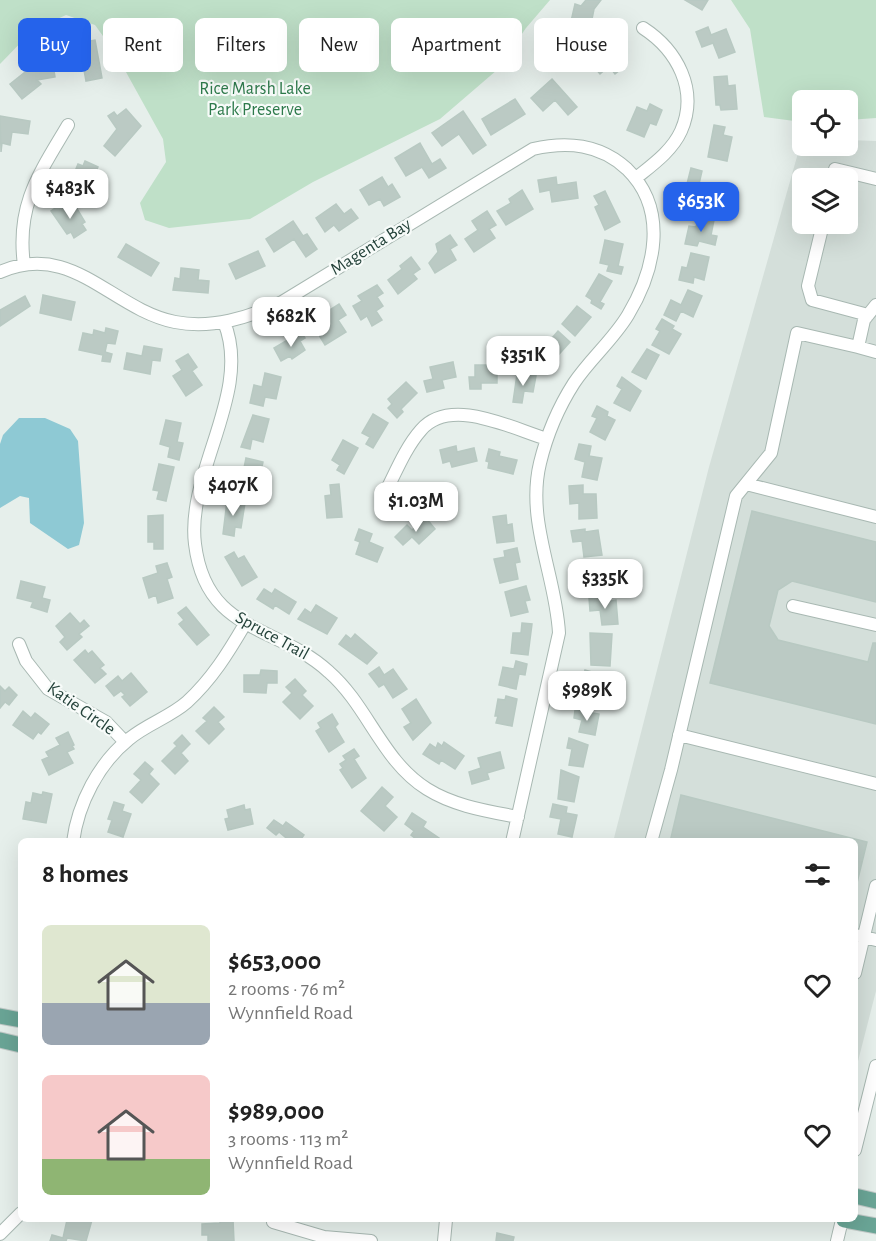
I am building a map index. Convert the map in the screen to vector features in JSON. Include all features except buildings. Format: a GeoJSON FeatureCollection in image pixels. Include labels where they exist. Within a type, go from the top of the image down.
{"type":"FeatureCollection","features":[{"type":"Feature","properties":{"kind":"main road"},"geometry":{"type":"LineString","coordinates":[[0,1016],[18,1019]]}},
{"type":"Feature","properties":{"kind":"main road"},"geometry":{"type":"LineString","coordinates":[[0,1040],[18,1044]]}},
{"type":"Feature","properties":{"kind":"main road"},"geometry":{"type":"LineString","coordinates":[[858,1197],[876,1201]]}},
{"type":"Feature","properties":{"kind":"main road"},"geometry":{"type":"LineString","coordinates":[[854,1222],[876,1226]]}},
{"type":"Feature","properties":{"kind":"street"},"geometry":{"type":"LineString","coordinates":[[636,178],[670,147],[681,132],[687,93],[675,57],[663,42],[643,28]]}},
{"type":"Feature","properties":{"kind":"street"},"geometry":{"type":"LineString","coordinates":[[24,265],[21,232],[29,194],[68,125]]}},
{"type":"Feature","properties":{"kind":"street","name":"Magenta Bay"},"geometry":{"type":"LineString","coordinates":[[0,273],[24,265],[48,265],[82,273],[129,305],[175,322],[224,322],[244,318],[282,302],[533,149],[570,144],[589,147],[607,154],[636,178],[650,206],[655,236],[653,256],[642,287],[628,315],[575,382],[559,407],[539,465],[537,525],[558,608],[559,633],[513,838]]}},
{"type":"Feature","properties":{"kind":"street"},"geometry":{"type":"LineString","coordinates":[[858,174],[876,178]]}},
{"type":"Feature","properties":{"kind":"street"},"geometry":{"type":"LineString","coordinates":[[820,234],[807,286],[812,300],[872,310],[864,320],[858,347]]}},
{"type":"Feature","properties":{"kind":"street","name":"Spruce Trail"},"geometry":{"type":"LineString","coordinates":[[224,322],[230,336],[229,386],[197,503],[195,544],[207,585],[219,602],[245,624],[292,646],[329,671],[345,687],[395,761],[428,790],[468,806],[518,817]]}},
{"type":"Feature","properties":{"kind":"street"},"geometry":{"type":"LineString","coordinates":[[652,838],[736,496],[771,453],[798,333],[876,352]]}},
{"type":"Feature","properties":{"kind":"street"},"geometry":{"type":"LineString","coordinates":[[384,495],[420,430],[445,414],[470,415],[547,439]]}},
{"type":"Feature","properties":{"kind":"street"},"geometry":{"type":"LineString","coordinates":[[746,484],[876,517]]}},
{"type":"Feature","properties":{"kind":"street"},"geometry":{"type":"LineString","coordinates":[[793,606],[876,625]]}},
{"type":"Feature","properties":{"kind":"street"},"geometry":{"type":"LineString","coordinates":[[74,838],[82,805],[108,760],[125,742],[185,704],[202,688],[216,672],[245,624]]}},
{"type":"Feature","properties":{"kind":"street","name":"Katie Circle"},"geometry":{"type":"LineString","coordinates":[[19,644],[36,676],[48,689],[106,722],[125,742]]}},
{"type":"Feature","properties":{"kind":"street"},"geometry":{"type":"LineString","coordinates":[[679,735],[876,784]]}},
{"type":"Feature","properties":{"kind":"street"},"geometry":{"type":"LineString","coordinates":[[858,962],[876,886]]}},
{"type":"Feature","properties":{"kind":"street"},"geometry":{"type":"LineString","coordinates":[[858,1138],[876,1066]]}},
{"type":"Feature","properties":{"kind":"street"},"geometry":{"type":"LineString","coordinates":[[0,1234],[18,1216]]}},
{"type":"Feature","properties":{"kind":"street"},"geometry":{"type":"LineString","coordinates":[[273,1222],[324,1237],[371,1241]]}},
{"type":"Feature","properties":{"kind":"street"},"geometry":{"type":"LineString","coordinates":[[444,1241],[446,1222]]}},
{"type":"Feature","properties":{"kind":"street"},"geometry":{"type":"LineString","coordinates":[[837,1241],[842,1222]]}},
{"type":"Feature","properties":{"kind":"shaded area"},"geometry":{"type":"Polygon","coordinates":[[[858,140],[876,141],[876,991],[858,1061],[858,838],[614,838],[709,467],[792,174],[792,234],[858,234],[858,168],[794,168],[797,156],[858,156],[858,140]]]}},
{"type":"Feature","properties":{"kind":"green space","name":"Rice Marsh Lake Park Preserve"},"geometry":{"type":"Polygon","coordinates":[[[0,0],[550,0],[522,34],[522,18],[391,18],[391,72],[495,72],[440,119],[313,182],[250,219],[169,228],[145,220],[140,203],[166,162],[163,139],[126,72],[183,72],[183,18],[103,18],[103,36],[95,25],[91,24],[91,18],[75,18],[66,15],[59,18],[18,18],[18,45],[0,64],[0,0]]]}},
{"type":"Feature","properties":{"kind":"green space"},"geometry":{"type":"Polygon","coordinates":[[[731,0],[876,0],[876,118],[858,119],[858,90],[792,90],[792,121],[764,117],[750,29],[731,0]]]}},
{"type":"Feature","properties":{"kind":"water"},"geometry":{"type":"Polygon","coordinates":[[[19,418],[45,418],[70,429],[78,441],[84,523],[79,545],[68,549],[30,523],[29,498],[20,496],[0,508],[0,444],[3,435],[19,418]]]}}]}
